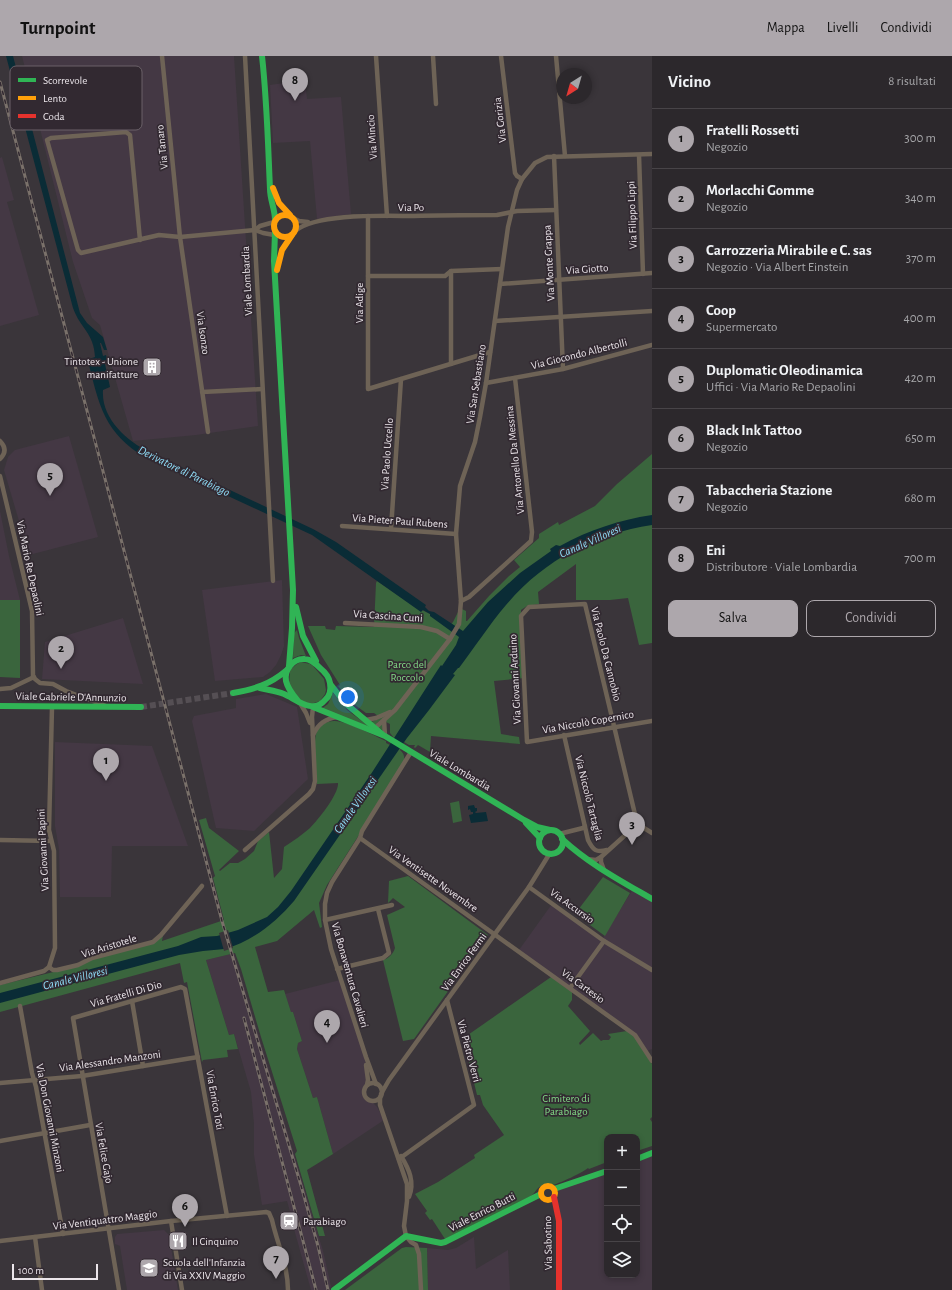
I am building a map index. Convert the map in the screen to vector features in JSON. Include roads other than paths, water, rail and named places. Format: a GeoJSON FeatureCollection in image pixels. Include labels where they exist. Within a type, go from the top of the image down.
{"type":"FeatureCollection","features":[{"type":"Feature","properties":{"kind":"main road","name":"Viale Lombardia"},"geometry":{"type":"LineString","coordinates":[[262,56],[266,91],[271,178],[270,193],[275,211],[274,221],[277,234],[274,261],[293,597],[292,640],[285,677],[287,686],[292,695],[299,702],[388,738],[524,820],[538,827],[554,830],[574,851],[652,899]]}},
{"type":"Feature","properties":{"kind":"main road","name":"Viale Lombardia"},"geometry":{"type":"LineString","coordinates":[[266,56],[266,91]]}},
{"type":"Feature","properties":{"kind":"main road","name":"Viale Lombardia"},"geometry":{"type":"LineString","coordinates":[[271,178],[276,198],[291,216]]}},
{"type":"Feature","properties":{"kind":"main road"},"geometry":{"type":"LineString","coordinates":[[274,221],[280,215],[287,214],[291,216],[296,224],[294,232],[287,237],[277,234]]}},
{"type":"Feature","properties":{"kind":"main road","name":"Viale Lombardia"},"geometry":{"type":"LineString","coordinates":[[276,280],[278,262],[282,250],[294,232]]}},
{"type":"Feature","properties":{"kind":"main road","name":"Viale Lombardia"},"geometry":{"type":"LineString","coordinates":[[293,597],[307,647],[326,674],[331,685],[345,703],[388,738]]}},
{"type":"Feature","properties":{"kind":"main road"},"geometry":{"type":"LineString","coordinates":[[233,693],[260,688],[274,681],[296,660],[304,658],[312,660],[318,664]]}},
{"type":"Feature","properties":{"kind":"main road"},"geometry":{"type":"LineString","coordinates":[[313,707],[325,701],[329,694],[331,685]]}},
{"type":"Feature","properties":{"kind":"main road"},"geometry":{"type":"LineString","coordinates":[[260,688],[285,695],[299,702]]}},
{"type":"Feature","properties":{"kind":"main road","name":"Viale Gabriele D'Annunzio"},"geometry":{"type":"LineString","coordinates":[[0,706],[141,708]]}},
{"type":"Feature","properties":{"kind":"main road","name":"Viale Lombardia"},"geometry":{"type":"LineString","coordinates":[[524,820],[540,838],[539,842],[541,848],[547,853],[550,854],[560,850],[574,851]]}},
{"type":"Feature","properties":{"kind":"main road"},"geometry":{"type":"LineString","coordinates":[[540,838],[544,833],[550,830]]}},
{"type":"Feature","properties":{"kind":"main road"},"geometry":{"type":"LineString","coordinates":[[560,850],[563,843],[561,837]]}},
{"type":"Feature","properties":{"kind":"main road"},"geometry":{"type":"LineString","coordinates":[[640,1158],[652,1154]]}},
{"type":"Feature","properties":{"kind":"main road"},"geometry":{"type":"LineString","coordinates":[[554,1189],[554,1197],[549,1199],[546,1199],[541,1194],[545,1186],[550,1186],[554,1189],[604,1172]]}},
{"type":"Feature","properties":{"kind":"main road","name":"Viale Enrico Butti"},"geometry":{"type":"LineString","coordinates":[[406,1236],[441,1243],[445,1242],[541,1194]]}},
{"type":"Feature","properties":{"kind":"main road","name":"Via Sabotino"},"geometry":{"type":"LineString","coordinates":[[554,1197],[559,1221],[559,1290]]}},
{"type":"Feature","properties":{"kind":"main road"},"geometry":{"type":"LineString","coordinates":[[334,1290],[406,1236]]}},
{"type":"Feature","properties":{"kind":"street","name":"Via Tanaro"},"geometry":{"type":"LineString","coordinates":[[162,56],[180,237]]}},
{"type":"Feature","properties":{"kind":"street","name":"Viale Lombardia"},"geometry":{"type":"LineString","coordinates":[[245,56],[273,581]]}},
{"type":"Feature","properties":{"kind":"street","name":"Via Mincio"},"geometry":{"type":"LineString","coordinates":[[376,56],[387,216]]}},
{"type":"Feature","properties":{"kind":"street"},"geometry":{"type":"LineString","coordinates":[[433,56],[436,104]]}},
{"type":"Feature","properties":{"kind":"street","name":"Via Gorizia"},"geometry":{"type":"LineString","coordinates":[[501,56],[515,173],[522,179]]}},
{"type":"Feature","properties":{"kind":"street"},"geometry":{"type":"LineString","coordinates":[[556,56],[565,156]]}},
{"type":"Feature","properties":{"kind":"street"},"geometry":{"type":"LineString","coordinates":[[140,240],[130,134],[126,132],[51,138],[47,140],[78,250],[81,253],[140,240],[159,235],[180,237],[255,230],[263,233],[277,234]]}},
{"type":"Feature","properties":{"kind":"street","name":"Via San Sebastiano"},"geometry":{"type":"LineString","coordinates":[[367,730],[376,727],[395,710],[458,628],[461,601],[456,534],[460,486],[475,442],[486,383],[511,212],[517,190],[522,179],[534,163],[544,158],[554,156],[652,154]]}},
{"type":"Feature","properties":{"kind":"street","name":"Via Filippo Lippi"},"geometry":{"type":"LineString","coordinates":[[639,155],[642,274]]}},
{"type":"Feature","properties":{"kind":"street","name":"Via Monte Grappa"},"geometry":{"type":"LineString","coordinates":[[554,156],[563,369]]}},
{"type":"Feature","properties":{"kind":"street","name":"Via Po"},"geometry":{"type":"LineString","coordinates":[[291,216],[304,222],[312,222],[368,216],[497,215],[511,212],[556,210]]}},
{"type":"Feature","properties":{"kind":"street","name":"Via Adige"},"geometry":{"type":"LineString","coordinates":[[368,216],[368,389],[401,379]]}},
{"type":"Feature","properties":{"kind":"street"},"geometry":{"type":"LineString","coordinates":[[255,230],[260,226],[274,221]]}},
{"type":"Feature","properties":{"kind":"street","name":"Via Po"},"geometry":{"type":"LineString","coordinates":[[294,232],[304,225],[312,222]]}},
{"type":"Feature","properties":{"kind":"street","name":"Via Isonzo"},"geometry":{"type":"LineString","coordinates":[[180,237],[208,432]]}},
{"type":"Feature","properties":{"kind":"street"},"geometry":{"type":"LineString","coordinates":[[368,276],[445,276],[451,271],[502,269]]}},
{"type":"Feature","properties":{"kind":"street"},"geometry":{"type":"LineString","coordinates":[[451,271],[451,364]]}},
{"type":"Feature","properties":{"kind":"street","name":"Via Giotto"},"geometry":{"type":"LineString","coordinates":[[500,284],[652,273]]}},
{"type":"Feature","properties":{"kind":"street"},"geometry":{"type":"LineString","coordinates":[[495,321],[652,311]]}},
{"type":"Feature","properties":{"kind":"street","name":"Via Giocondo Albertolli"},"geometry":{"type":"LineString","coordinates":[[486,383],[563,369],[652,345]]}},
{"type":"Feature","properties":{"kind":"street"},"geometry":{"type":"LineString","coordinates":[[401,379],[490,352]]}},
{"type":"Feature","properties":{"kind":"street","name":"Via Antonello Da Messina"},"geometry":{"type":"LineString","coordinates":[[461,601],[469,597],[531,541],[532,532],[515,378]]}},
{"type":"Feature","properties":{"kind":"street","name":"Via Paolo Uccello"},"geometry":{"type":"LineString","coordinates":[[391,529],[401,379]]}},
{"type":"Feature","properties":{"kind":"street"},"geometry":{"type":"LineString","coordinates":[[202,392],[262,388]]}},
{"type":"Feature","properties":{"kind":"street"},"geometry":{"type":"LineString","coordinates":[[0,441],[5,447],[5,452],[0,459]]}},
{"type":"Feature","properties":{"kind":"street","name":"Via Mario Re Depaolini"},"geometry":{"type":"LineString","coordinates":[[0,476],[32,611],[34,677]]}},
{"type":"Feature","properties":{"kind":"street","name":"Via Pieter Paul Rubens"},"geometry":{"type":"LineString","coordinates":[[342,526],[456,534]]}},
{"type":"Feature","properties":{"kind":"street","name":"Via Paolo Da Cannobio"},"geometry":{"type":"LineString","coordinates":[[521,616],[529,607],[585,604],[614,727]]}},
{"type":"Feature","properties":{"kind":"street","name":"Via Giovanni Arduino"},"geometry":{"type":"LineString","coordinates":[[521,616],[527,742]]}},
{"type":"Feature","properties":{"kind":"street","name":"Via Cascina Cuni"},"geometry":{"type":"LineString","coordinates":[[345,623],[421,627],[437,631],[450,639]]}},
{"type":"Feature","properties":{"kind":"street"},"geometry":{"type":"LineString","coordinates":[[0,689],[10,688],[34,677],[40,683],[53,684],[66,691],[110,707]]}},
{"type":"Feature","properties":{"kind":"street"},"geometry":{"type":"LineString","coordinates":[[245,850],[313,790],[315,781],[309,719],[299,702]]}},
{"type":"Feature","properties":{"kind":"street","name":"Via Giovanni Papini"},"geometry":{"type":"LineString","coordinates":[[49,967],[55,948],[54,851],[49,830],[52,707]]}},
{"type":"Feature","properties":{"kind":"street"},"geometry":{"type":"LineString","coordinates":[[312,738],[313,707]]}},
{"type":"Feature","properties":{"kind":"street","name":"Via San Sebastiano"},"geometry":{"type":"LineString","coordinates":[[366,720],[376,718],[395,710]]}},
{"type":"Feature","properties":{"kind":"street"},"geometry":{"type":"LineString","coordinates":[[312,738],[315,730],[320,724],[337,717]]}},
{"type":"Feature","properties":{"kind":"street"},"geometry":{"type":"LineString","coordinates":[[384,720],[388,738]]}},
{"type":"Feature","properties":{"kind":"street","name":"Via Niccolò Copernico"},"geometry":{"type":"LineString","coordinates":[[527,742],[652,720]]}},
{"type":"Feature","properties":{"kind":"street"},"geometry":{"type":"LineString","coordinates":[[614,727],[638,827]]}},
{"type":"Feature","properties":{"kind":"street","name":"Via Niccolò Tartaglia"},"geometry":{"type":"LineString","coordinates":[[564,735],[588,840],[595,850],[600,852],[609,849]]}},
{"type":"Feature","properties":{"kind":"street","name":"Via Bonaventura Cavalieri"},"geometry":{"type":"LineString","coordinates":[[406,1236],[404,1226],[407,1201],[412,1184],[409,1170],[400,1158],[393,1143],[380,1105],[381,1088],[377,1084],[366,1057],[331,949],[325,920],[325,904],[332,882],[411,752]]}},
{"type":"Feature","properties":{"kind":"street"},"geometry":{"type":"LineString","coordinates":[[561,837],[585,826]]}},
{"type":"Feature","properties":{"kind":"street"},"geometry":{"type":"LineString","coordinates":[[586,859],[596,860],[601,857],[632,829],[638,827],[644,828],[652,833]]}},
{"type":"Feature","properties":{"kind":"street","name":"Via Ventisette Novembre"},"geometry":{"type":"LineString","coordinates":[[360,838],[495,935]]}},
{"type":"Feature","properties":{"kind":"street"},"geometry":{"type":"LineString","coordinates":[[0,840],[51,840]]}},
{"type":"Feature","properties":{"kind":"street","name":"Via Enrico Fermi"},"geometry":{"type":"LineString","coordinates":[[381,1096],[389,1080],[530,887],[550,854]]}},
{"type":"Feature","properties":{"kind":"street"},"geometry":{"type":"LineString","coordinates":[[601,857],[604,870]]}},
{"type":"Feature","properties":{"kind":"street","name":"Via Aristotele"},"geometry":{"type":"LineString","coordinates":[[0,983],[44,971],[49,967],[53,970],[57,970],[78,965],[92,958],[153,942],[202,886]]}},
{"type":"Feature","properties":{"kind":"street","name":"Via Accursio"},"geometry":{"type":"LineString","coordinates":[[530,887],[604,941],[652,970]]}},
{"type":"Feature","properties":{"kind":"street"},"geometry":{"type":"LineString","coordinates":[[325,920],[392,905]]}},
{"type":"Feature","properties":{"kind":"street"},"geometry":{"type":"LineString","coordinates":[[337,968],[383,958],[390,953],[378,909]]}},
{"type":"Feature","properties":{"kind":"street","name":"Via Cartesio"},"geometry":{"type":"LineString","coordinates":[[495,935],[635,1035],[652,1060]]}},
{"type":"Feature","properties":{"kind":"street"},"geometry":{"type":"LineString","coordinates":[[570,988],[604,941]]}},
{"type":"Feature","properties":{"kind":"street","name":"Via Fratelli Di Dio"},"geometry":{"type":"LineString","coordinates":[[73,1018],[181,987],[183,988]]}},
{"type":"Feature","properties":{"kind":"street","name":"Via Enrico Toti"},"geometry":{"type":"LineString","coordinates":[[183,988],[185,990],[198,1057],[227,1216]]}},
{"type":"Feature","properties":{"kind":"street","name":"Via Pietro Verri"},"geometry":{"type":"LineString","coordinates":[[400,1158],[474,1105],[447,1000]]}},
{"type":"Feature","properties":{"kind":"street"},"geometry":{"type":"LineString","coordinates":[[132,1001],[143,1066]]}},
{"type":"Feature","properties":{"kind":"street","name":"Via Don Giovanni Minzoni"},"geometry":{"type":"LineString","coordinates":[[20,1006],[63,1234]]}},
{"type":"Feature","properties":{"kind":"street","name":"Via Felice Gajo"},"geometry":{"type":"LineString","coordinates":[[73,1018],[119,1290]]}},
{"type":"Feature","properties":{"kind":"street"},"geometry":{"type":"LineString","coordinates":[[647,1053],[652,1050]]}},
{"type":"Feature","properties":{"kind":"street","name":"Via Alessandro Manzoni"},"geometry":{"type":"LineString","coordinates":[[0,1083],[82,1076],[198,1057]]}},
{"type":"Feature","properties":{"kind":"street","name":"Via Bonaventura Cavalieri"},"geometry":{"type":"LineString","coordinates":[[366,1057],[368,1080],[364,1089],[364,1095],[378,1107],[385,1118]]}},
{"type":"Feature","properties":{"kind":"street"},"geometry":{"type":"LineString","coordinates":[[366,1086],[370,1083],[384,1084],[389,1080]]}},
{"type":"Feature","properties":{"kind":"street"},"geometry":{"type":"LineString","coordinates":[[371,1101],[376,1101],[381,1096]]}},
{"type":"Feature","properties":{"kind":"street"},"geometry":{"type":"LineString","coordinates":[[0,1141],[90,1125]]}},
{"type":"Feature","properties":{"kind":"street","name":"Via Ventiquattro Maggio"},"geometry":{"type":"LineString","coordinates":[[0,1241],[170,1221],[266,1212],[271,1216],[283,1258],[288,1282],[288,1290]]}},
{"type":"Feature","properties":{"kind":"street"},"geometry":{"type":"LineString","coordinates":[[170,1221],[182,1290]]}},
{"type":"Feature","properties":{"kind":"street"},"geometry":{"type":"LineString","coordinates":[[406,1236],[411,1242],[416,1244],[418,1248],[422,1290]]}},
{"type":"Feature","properties":{"kind":"street"},"geometry":{"type":"LineString","coordinates":[[35,1237],[42,1290]]}},
{"type":"Feature","properties":{"kind":"water"},"geometry":{"type":"Polygon","coordinates":[[[6,56],[13,56],[16,66],[10,66],[10,71],[6,56]]]}},
{"type":"Feature","properties":{"kind":"water"},"geometry":{"type":"Polygon","coordinates":[[[26,130],[32,130],[80,313],[87,323],[103,337],[107,350],[104,350],[100,343],[103,356],[106,355],[108,362],[105,364],[110,387],[103,390],[103,400],[106,410],[117,427],[140,447],[313,529],[336,542],[426,605],[425,607],[429,611],[434,612],[463,631],[488,602],[520,573],[551,551],[550,549],[556,545],[560,546],[604,526],[640,517],[652,515],[652,525],[631,529],[590,542],[554,562],[521,589],[506,605],[453,674],[455,675],[407,738],[294,901],[263,930],[244,942],[224,949],[179,955],[0,1003],[0,993],[178,946],[201,937],[217,936],[238,930],[267,917],[278,907],[291,891],[371,774],[437,671],[456,645],[459,637],[430,616],[430,614],[423,610],[421,612],[312,535],[146,458],[132,448],[112,428],[105,417],[88,361],[89,359],[95,357],[92,342],[73,308],[26,130]]]}},
{"type":"Feature","properties":{"kind":"water"},"geometry":{"type":"Polygon","coordinates":[[[474,805],[475,808],[477,808],[476,813],[486,812],[488,821],[471,823],[469,815],[473,814],[473,812],[471,812],[470,809],[468,810],[468,806],[474,805]]]}},
{"type":"Feature","properties":{"kind":"tunnel"},"geometry":{"type":"LineString","coordinates":[[141,707],[233,693]]}},
{"type":"Feature","properties":{"kind":"railway"},"geometry":{"type":"LineString","coordinates":[[0,82],[10,120]]}},
{"type":"Feature","properties":{"kind":"railway"},"geometry":{"type":"LineString","coordinates":[[13,130],[222,921],[302,1189],[318,1246],[328,1290]]}},
{"type":"Feature","properties":{"kind":"railway"},"geometry":{"type":"LineString","coordinates":[[244,1018],[316,1290]]}},
{"type":"Feature","properties":{"kind":"place","name":"Eni"},"geometry":{"type":"Point","coordinates":[295,101]}},
{"type":"Feature","properties":{"kind":"place","name":"Tintotex - Unione manifatture"},"geometry":{"type":"Point","coordinates":[152,367]}},
{"type":"Feature","properties":{"kind":"place","name":"Duplomatic Oleodinamica"},"geometry":{"type":"Point","coordinates":[50,496]}},
{"type":"Feature","properties":{"kind":"place","name":"Morlacchi Gomme"},"geometry":{"type":"Point","coordinates":[61,669]}},
{"type":"Feature","properties":{"kind":"place","name":"Fratelli Rossetti"},"geometry":{"type":"Point","coordinates":[106,781]}},
{"type":"Feature","properties":{"kind":"place","name":"Carrozzeria Mirabile e C. sas"},"geometry":{"type":"Point","coordinates":[632,845]}},
{"type":"Feature","properties":{"kind":"place","name":"Coop"},"geometry":{"type":"Point","coordinates":[327,1043]}},
{"type":"Feature","properties":{"kind":"place","name":"Parabiago"},"geometry":{"type":"Point","coordinates":[289,1221]}},
{"type":"Feature","properties":{"kind":"place","name":"Black Ink Tattoo"},"geometry":{"type":"Point","coordinates":[185,1227]}},
{"type":"Feature","properties":{"kind":"place","name":"Il Cinquino"},"geometry":{"type":"Point","coordinates":[178,1241]}},
{"type":"Feature","properties":{"kind":"place","name":"Scuola dell'Infanzia di Via XXIV Maggio"},"geometry":{"type":"Point","coordinates":[149,1268]}},
{"type":"Feature","properties":{"kind":"place","name":"Tabaccheria Stazione"},"geometry":{"type":"Point","coordinates":[276,1279]}},
{"type":"Feature","properties":{"kind":"water label","name":"Derivatore di Parabiago"},"geometry":{"type":"Point","coordinates":[184,471]}},
{"type":"Feature","properties":{"kind":"water label","name":"Canale Villoresi"},"geometry":{"type":"Point","coordinates":[590,541]}},
{"type":"Feature","properties":{"kind":"water label","name":"Canale Villoresi"},"geometry":{"type":"Point","coordinates":[355,805]}},
{"type":"Feature","properties":{"kind":"water label","name":"Canale Villoresi"},"geometry":{"type":"Point","coordinates":[75,978]}},
{"type":"Feature","properties":{"kind":"park label","name":"Parco del Roccolo"},"geometry":{"type":"Point","coordinates":[407,670]}},
{"type":"Feature","properties":{"kind":"park label","name":"Cimitero di Parabiago"},"geometry":{"type":"Point","coordinates":[566,1104]}}]}
